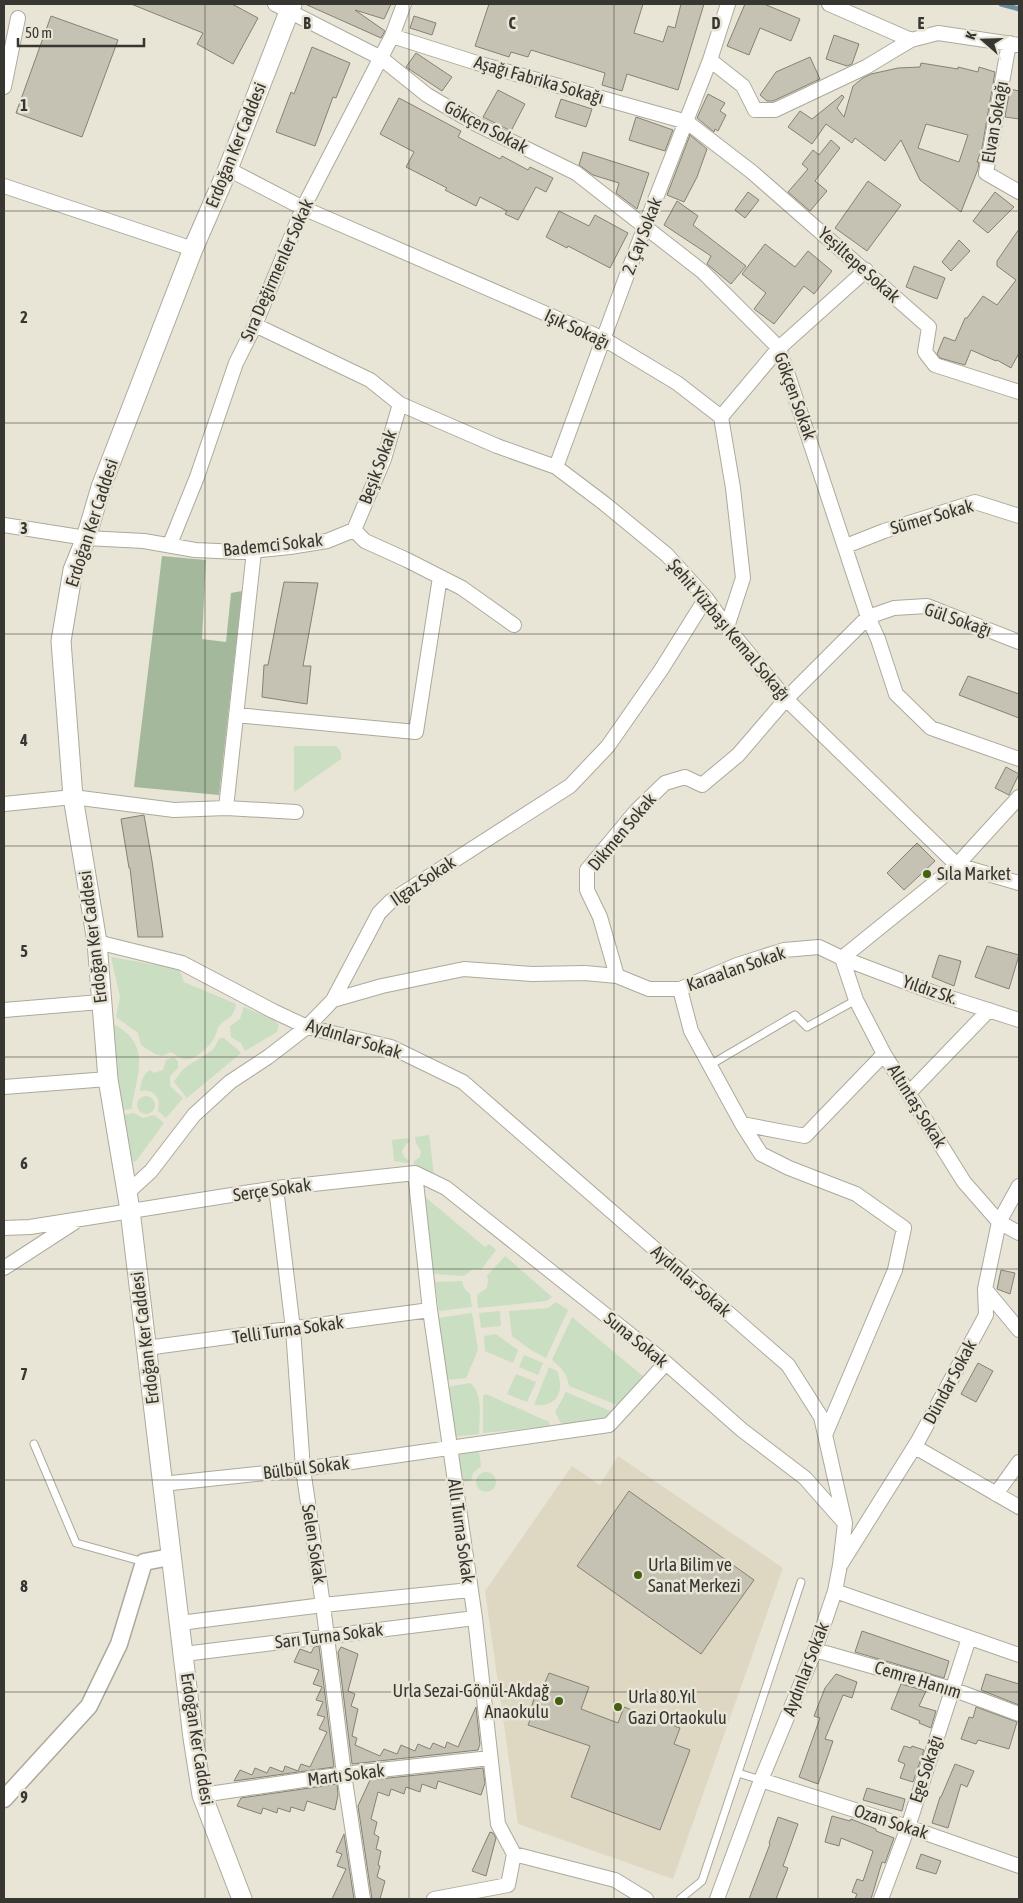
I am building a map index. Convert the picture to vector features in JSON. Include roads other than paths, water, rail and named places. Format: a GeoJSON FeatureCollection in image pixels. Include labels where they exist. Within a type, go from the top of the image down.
{"type":"FeatureCollection","features":[{"type":"Feature","properties":{"kind":"main road","name":"Erdoğan Ker Caddesi"},"geometry":{"type":"LineString","coordinates":[[242,1899],[202,1795],[193,1738],[128,1202],[108,1078],[100,1002],[97,942],[74,797],[60,641],[74,570],[86,538],[101,487],[193,249],[228,169],[286,7]]}},
{"type":"Feature","properties":{"kind":"street","name":"Sıra Değirmenler Sokak"},"geometry":{"type":"LineString","coordinates":[[170,544],[197,477],[236,363],[255,325],[303,208],[392,36],[404,4]]}},
{"type":"Feature","properties":{"kind":"street","name":"2. Çay Sokak"},"geometry":{"type":"LineString","coordinates":[[556,467],[645,226],[687,122],[728,4]]}},
{"type":"Feature","properties":{"kind":"street"},"geometry":{"type":"LineString","coordinates":[[829,4],[911,40]]}},
{"type":"Feature","properties":{"kind":"street","name":"Gökçen Sokak"},"geometry":{"type":"LineString","coordinates":[[286,7],[381,58],[427,95],[476,124],[576,173],[703,272],[779,348],[868,616],[878,639],[896,694],[931,728],[1019,759]]}},
{"type":"Feature","properties":{"kind":"street"},"geometry":{"type":"LineString","coordinates":[[4,87],[18,18]]}},
{"type":"Feature","properties":{"kind":"street"},"geometry":{"type":"LineString","coordinates":[[710,60],[743,86],[755,110],[775,110],[866,67],[911,40],[938,33],[1014,44]]}},
{"type":"Feature","properties":{"kind":"street","name":"Aşağı Fabrika Sokağı"},"geometry":{"type":"LineString","coordinates":[[392,36],[476,63],[687,122]]}},
{"type":"Feature","properties":{"kind":"street","name":"Elvan Sokağı"},"geometry":{"type":"LineString","coordinates":[[1014,44],[986,172],[1019,192]]}},
{"type":"Feature","properties":{"kind":"street","name":"Yeşiltepe Sokak"},"geometry":{"type":"LineString","coordinates":[[687,122],[752,172],[929,327],[925,352],[935,365],[1019,392]]}},
{"type":"Feature","properties":{"kind":"street","name":"Işık Sokağı"},"geometry":{"type":"LineString","coordinates":[[228,169],[303,208],[604,340],[677,383],[721,417]]}},
{"type":"Feature","properties":{"kind":"street"},"geometry":{"type":"LineString","coordinates":[[4,186],[193,249]]}},
{"type":"Feature","properties":{"kind":"street"},"geometry":{"type":"LineString","coordinates":[[727,627],[743,578],[733,488],[721,417],[779,348],[866,270]]}},
{"type":"Feature","properties":{"kind":"street","name":"Şehit Yüzbaşı Kemal Sokağı"},"geometry":{"type":"LineString","coordinates":[[255,325],[370,380],[400,404],[497,446],[556,467],[667,555],[706,598],[727,627],[786,698],[957,865],[1019,883]]}},
{"type":"Feature","properties":{"kind":"street","name":"Beşik Sokak"},"geometry":{"type":"LineString","coordinates":[[354,530],[384,459],[400,404]]}},
{"type":"Feature","properties":{"kind":"street","name":"Sümer Sokak"},"geometry":{"type":"LineString","coordinates":[[846,546],[884,531],[975,502],[1019,516]]}},
{"type":"Feature","properties":{"kind":"street","name":"Bademci Sokak"},"geometry":{"type":"LineString","coordinates":[[4,525],[86,538],[144,541],[170,544],[195,550],[240,552],[327,542],[354,530]]}},
{"type":"Feature","properties":{"kind":"street"},"geometry":{"type":"LineString","coordinates":[[354,530],[365,541],[462,588],[514,624]]}},
{"type":"Feature","properties":{"kind":"street"},"geometry":{"type":"LineString","coordinates":[[226,808],[254,551]]}},
{"type":"Feature","properties":{"kind":"street"},"geometry":{"type":"LineString","coordinates":[[236,716],[416,732],[440,577]]}},
{"type":"Feature","properties":{"kind":"street","name":"Ilgaz Sokak"},"geometry":{"type":"LineString","coordinates":[[128,1202],[194,1115],[230,1082],[268,1057],[307,1027],[333,1000],[379,913],[391,901],[570,786],[608,746],[661,670],[706,598]]}},
{"type":"Feature","properties":{"kind":"street","name":"Gül Sokağı"},"geometry":{"type":"LineString","coordinates":[[868,616],[894,608],[927,606],[1019,642]]}},
{"type":"Feature","properties":{"kind":"street","name":"Dikmen Sokak"},"geometry":{"type":"LineString","coordinates":[[617,976],[600,917],[587,890],[586,870],[636,811],[665,783],[685,777],[702,785],[738,756],[786,698],[868,616]]}},
{"type":"Feature","properties":{"kind":"street"},"geometry":{"type":"LineString","coordinates":[[4,804],[74,797],[174,810],[226,808],[296,812]]}},
{"type":"Feature","properties":{"kind":"street"},"geometry":{"type":"LineString","coordinates":[[842,958],[957,865],[1019,797]]}},
{"type":"Feature","properties":{"kind":"street","name":"Aydınlar Sokak"},"geometry":{"type":"LineString","coordinates":[[97,942],[182,963],[307,1027],[391,1047],[463,1082],[788,1366],[821,1417],[845,1523],[840,1565],[835,1591],[815,1650],[761,1780],[717,1899]]}},
{"type":"Feature","properties":{"kind":"street","name":"Karaalan Sokak"},"geometry":{"type":"LineString","coordinates":[[333,1000],[382,986],[464,969],[532,974],[585,973],[617,976],[649,989],[680,989],[737,965],[784,950],[819,947],[842,958]]}},
{"type":"Feature","properties":{"kind":"street","name":"Altıntaş Sokak"},"geometry":{"type":"LineString","coordinates":[[842,958],[856,1000],[884,1054],[964,1182],[999,1222],[1019,1233]]}},
{"type":"Feature","properties":{"kind":"street","name":"Yıldız Sk."},"geometry":{"type":"LineString","coordinates":[[842,958],[932,992],[1019,1020]]}},
{"type":"Feature","properties":{"kind":"street"},"geometry":{"type":"LineString","coordinates":[[680,989],[691,1031],[742,1124],[761,1154],[789,1168],[856,1194],[904,1228],[895,1270],[825,1435]]}},
{"type":"Feature","properties":{"kind":"street"},"geometry":{"type":"LineString","coordinates":[[4,1010],[100,1002]]}},
{"type":"Feature","properties":{"kind":"street"},"geometry":{"type":"LineString","coordinates":[[909,1093],[989,1010]]}},
{"type":"Feature","properties":{"kind":"street"},"geometry":{"type":"LineString","coordinates":[[742,1124],[805,1136],[884,1054]]}},
{"type":"Feature","properties":{"kind":"street"},"geometry":{"type":"LineString","coordinates":[[4,1087],[108,1078]]}},
{"type":"Feature","properties":{"kind":"street","name":"Serçe Sokak"},"geometry":{"type":"LineString","coordinates":[[4,1228],[81,1218],[128,1202],[415,1172]]}},
{"type":"Feature","properties":{"kind":"street","name":"Allı Turna Sokak"},"geometry":{"type":"LineString","coordinates":[[415,1172],[430,1310],[475,1618],[498,1824],[514,1854]]}},
{"type":"Feature","properties":{"kind":"street","name":"Suna Sokak"},"geometry":{"type":"LineString","coordinates":[[415,1172],[446,1188],[666,1363],[742,1430],[805,1478],[845,1523]]}},
{"type":"Feature","properties":{"kind":"street","name":"Dündar Sokak"},"geometry":{"type":"LineString","coordinates":[[840,1565],[915,1447],[986,1315],[985,1288],[999,1222],[1019,1186]]}},
{"type":"Feature","properties":{"kind":"street","name":"Selen Sokak"},"geometry":{"type":"LineString","coordinates":[[276,1188],[293,1330],[302,1469],[323,1605],[344,1774],[363,1899]]}},
{"type":"Feature","properties":{"kind":"street"},"geometry":{"type":"LineString","coordinates":[[4,1268],[81,1218]]}},
{"type":"Feature","properties":{"kind":"street"},"geometry":{"type":"LineString","coordinates":[[985,1288],[1019,1330]]}},
{"type":"Feature","properties":{"kind":"street","name":"Telli Turna Sokak"},"geometry":{"type":"LineString","coordinates":[[146,1348],[293,1330],[430,1310]]}},
{"type":"Feature","properties":{"kind":"street","name":"Bülbül Sokak"},"geometry":{"type":"LineString","coordinates":[[162,1484],[302,1469],[610,1425],[666,1363]]}},
{"type":"Feature","properties":{"kind":"street"},"geometry":{"type":"LineString","coordinates":[[915,1447],[1019,1507]]}},
{"type":"Feature","properties":{"kind":"street"},"geometry":{"type":"LineString","coordinates":[[996,1494],[1019,1462]]}},
{"type":"Feature","properties":{"kind":"street"},"geometry":{"type":"LineString","coordinates":[[4,1799],[89,1706],[120,1644],[144,1562],[170,1557]]}},
{"type":"Feature","properties":{"kind":"street"},"geometry":{"type":"LineString","coordinates":[[180,1623],[323,1605],[470,1590]]}},
{"type":"Feature","properties":{"kind":"street"},"geometry":{"type":"LineString","coordinates":[[835,1591],[1019,1655]]}},
{"type":"Feature","properties":{"kind":"street","name":"Sarı Turna Sokak"},"geometry":{"type":"LineString","coordinates":[[184,1654],[475,1618]]}},
{"type":"Feature","properties":{"kind":"street","name":"Ege Sokağı"},"geometry":{"type":"LineString","coordinates":[[881,1899],[908,1827],[969,1638]]}},
{"type":"Feature","properties":{"kind":"street","name":"Cemre Hanım"},"geometry":{"type":"LineString","coordinates":[[815,1650],[952,1689],[1019,1714]]}},
{"type":"Feature","properties":{"kind":"street","name":"Martı Sokak"},"geometry":{"type":"LineString","coordinates":[[202,1795],[344,1774],[490,1758]]}},
{"type":"Feature","properties":{"kind":"street","name":"Ozan Sokak"},"geometry":{"type":"LineString","coordinates":[[761,1780],[908,1827],[1019,1866]]}},
{"type":"Feature","properties":{"kind":"street"},"geometry":{"type":"LineString","coordinates":[[434,1899],[508,1885],[514,1854],[615,1880],[646,1899]]}},
{"type":"Feature","properties":{"kind":"lane"},"geometry":{"type":"LineString","coordinates":[[710,1065],[795,1015],[807,1027],[856,1000]]}},
{"type":"Feature","properties":{"kind":"lane"},"geometry":{"type":"LineString","coordinates":[[34,1444],[76,1543],[144,1562]]}},
{"type":"Feature","properties":{"kind":"lane"},"geometry":{"type":"LineString","coordinates":[[680,1899],[702,1881],[801,1582]]}},
{"type":"Feature","properties":{"kind":"lane"},"geometry":{"type":"LineString","coordinates":[[738,1772],[761,1780]]}},
{"type":"Feature","properties":{"kind":"waterway"},"geometry":{"type":"LineString","coordinates":[[1001,4],[1019,9]]}},
{"type":"Feature","properties":{"kind":"place","name":"Sıla Market"},"geometry":{"type":"Point","coordinates":[927,874]}},
{"type":"Feature","properties":{"kind":"place","name":"Urla Bilim ve Sanat Merkezi"},"geometry":{"type":"Point","coordinates":[638,1575]}},
{"type":"Feature","properties":{"kind":"place","name":"Urla Sezai-Gönül-Akdağ Anaokulu"},"geometry":{"type":"Point","coordinates":[559,1701]}},
{"type":"Feature","properties":{"kind":"place","name":"Urla 80.Yıl Gazi Ortaokulu"},"geometry":{"type":"Point","coordinates":[618,1707]}}]}
